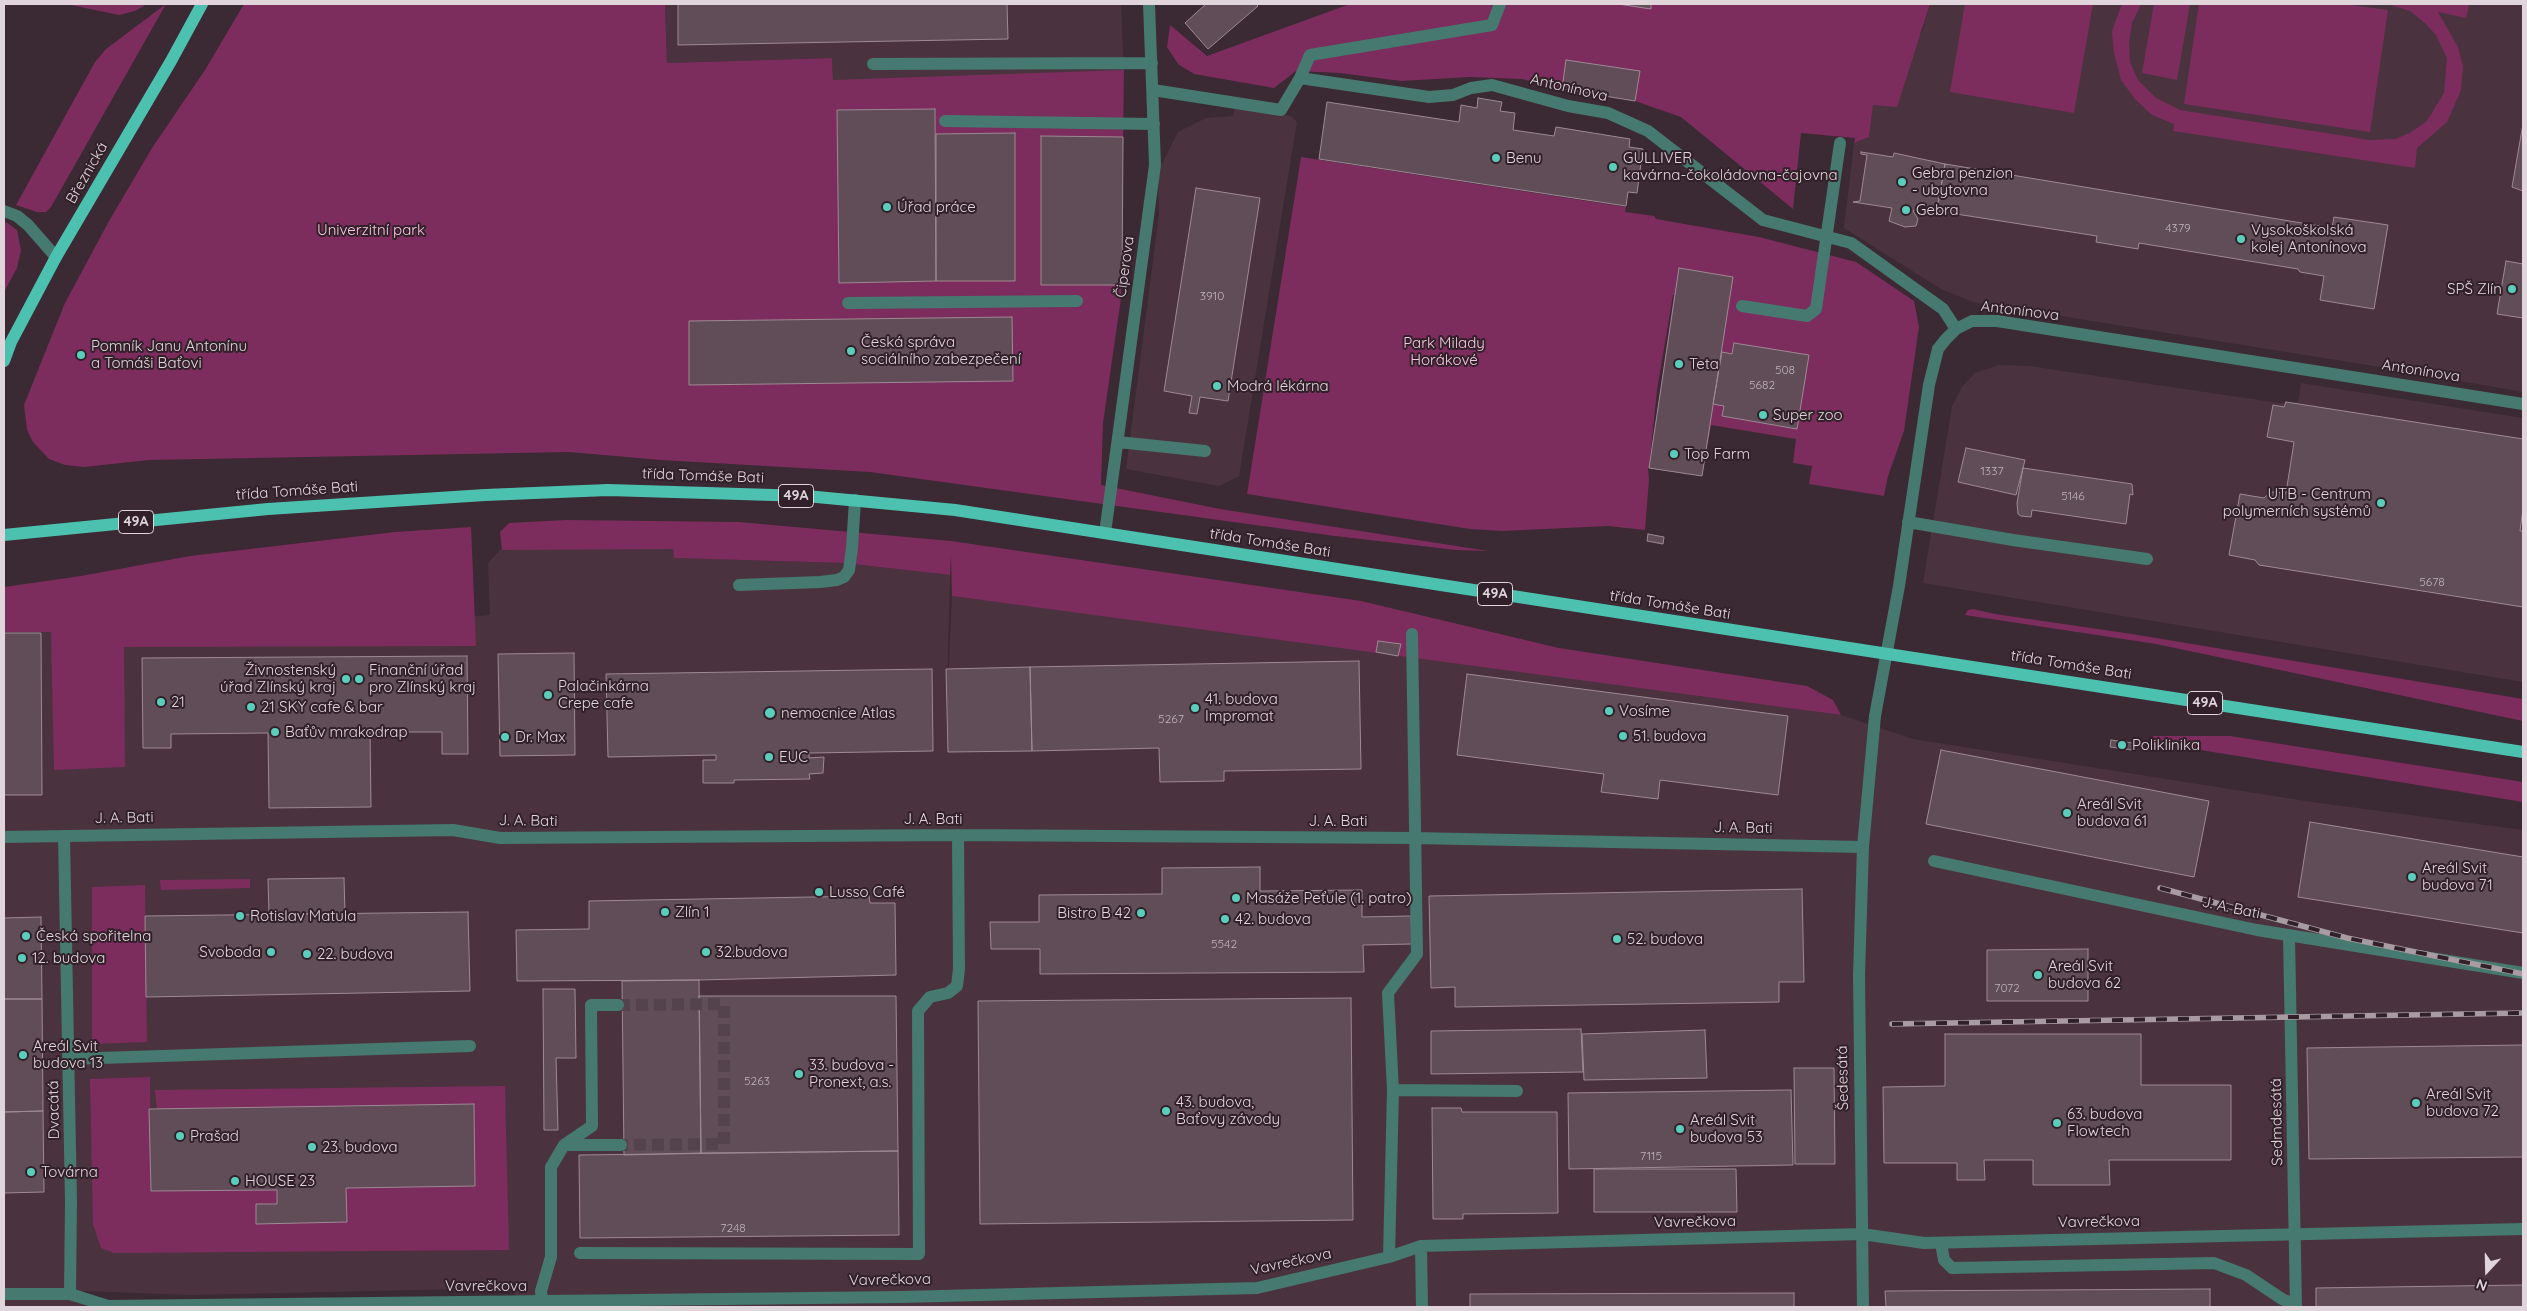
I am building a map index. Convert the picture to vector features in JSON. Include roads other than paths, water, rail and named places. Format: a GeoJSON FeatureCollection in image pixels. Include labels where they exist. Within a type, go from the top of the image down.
{"type":"FeatureCollection","features":[{"type":"Feature","properties":{"kind":"main road","name":"Březnická"},"geometry":{"type":"LineString","coordinates":[[4,360],[11,342],[56,257],[171,61],[202,4]]}},
{"type":"Feature","properties":{"kind":"main road","name":"třída Tomáše Bati"},"geometry":{"type":"LineString","coordinates":[[4,535],[268,509],[599,490],[725,492],[855,500],[954,510],[2523,752]]}},
{"type":"Feature","properties":{"kind":"street"},"geometry":{"type":"LineString","coordinates":[[1150,8],[1162,4]]}},
{"type":"Feature","properties":{"kind":"street"},"geometry":{"type":"LineString","coordinates":[[1153,90],[1281,110],[1300,78],[1310,54],[1492,25],[1500,4]]}},
{"type":"Feature","properties":{"kind":"street","name":"Čiperova"},"geometry":{"type":"LineString","coordinates":[[1104,533],[1155,165],[1150,8]]}},
{"type":"Feature","properties":{"kind":"street"},"geometry":{"type":"LineString","coordinates":[[873,64],[1152,63]]}},
{"type":"Feature","properties":{"kind":"street","name":"Antonínova"},"geometry":{"type":"LineString","coordinates":[[1300,78],[1429,96],[1453,95],[1471,88],[1492,85],[1568,106],[1608,113],[1648,131],[1762,220],[1851,243],[1943,309],[1956,329],[1972,321],[1997,321],[2523,404]]}},
{"type":"Feature","properties":{"kind":"street"},"geometry":{"type":"LineString","coordinates":[[945,121],[1154,124]]}},
{"type":"Feature","properties":{"kind":"street"},"geometry":{"type":"LineString","coordinates":[[1742,306],[1807,316],[1816,309],[1840,143]]}},
{"type":"Feature","properties":{"kind":"street"},"geometry":{"type":"LineString","coordinates":[[4,211],[17,216],[28,225],[56,257]]}},
{"type":"Feature","properties":{"kind":"street"},"geometry":{"type":"LineString","coordinates":[[848,303],[1077,301]]}},
{"type":"Feature","properties":{"kind":"street","name":"Šedesátá"},"geometry":{"type":"LineString","coordinates":[[1863,1307],[1858,975],[1863,848],[1875,716],[1932,368],[1938,349],[1956,329]]}},
{"type":"Feature","properties":{"kind":"street"},"geometry":{"type":"LineString","coordinates":[[1118,442],[1205,451]]}},
{"type":"Feature","properties":{"kind":"street"},"geometry":{"type":"LineString","coordinates":[[739,584],[820,582],[837,580],[844,577],[849,570],[855,500]]}},
{"type":"Feature","properties":{"kind":"street"},"geometry":{"type":"LineString","coordinates":[[1908,522],[2013,540],[2147,559]]}},
{"type":"Feature","properties":{"kind":"street"},"geometry":{"type":"LineString","coordinates":[[1389,1257],[1392,1090],[1388,993],[1416,954],[1413,838],[1412,634]]}},
{"type":"Feature","properties":{"kind":"street","name":"J. A. Bati"},"geometry":{"type":"LineString","coordinates":[[4,837],[453,830],[500,838],[958,835],[1413,838],[1863,848]]}},
{"type":"Feature","properties":{"kind":"street"},"geometry":{"type":"LineString","coordinates":[[580,1253],[919,1254],[918,1011],[930,997],[948,993],[957,986],[959,969],[958,835]]}},
{"type":"Feature","properties":{"kind":"street","name":"Dvacátá"},"geometry":{"type":"LineString","coordinates":[[64,836],[69,1059],[70,1294]]}},
{"type":"Feature","properties":{"kind":"street","name":"J. A. Bati"},"geometry":{"type":"LineString","coordinates":[[1934,861],[2289,936],[2523,973]]}},
{"type":"Feature","properties":{"kind":"street","name":"Sedmdesátá"},"geometry":{"type":"LineString","coordinates":[[2289,936],[2296,1306]]}},
{"type":"Feature","properties":{"kind":"street"},"geometry":{"type":"LineString","coordinates":[[542,1305],[541,1291],[551,1257],[551,1167],[564,1146],[592,1126],[591,1005],[618,1005]]}},
{"type":"Feature","properties":{"kind":"street"},"geometry":{"type":"LineString","coordinates":[[69,1059],[470,1046]]}},
{"type":"Feature","properties":{"kind":"street"},"geometry":{"type":"LineString","coordinates":[[1392,1090],[1518,1091]]}},
{"type":"Feature","properties":{"kind":"street"},"geometry":{"type":"LineString","coordinates":[[564,1146],[621,1145]]}},
{"type":"Feature","properties":{"kind":"street","name":"Vavrečkova"},"geometry":{"type":"LineString","coordinates":[[4,1294],[70,1294],[108,1307],[542,1305],[1258,1288],[1389,1257],[1421,1246],[1862,1234],[1924,1243],[2523,1229]]}},
{"type":"Feature","properties":{"kind":"street"},"geometry":{"type":"LineString","coordinates":[[1941,1242],[1944,1260],[1952,1268],[2214,1262],[2246,1275],[2296,1306]]}},
{"type":"Feature","properties":{"kind":"street"},"geometry":{"type":"LineString","coordinates":[[1421,1246],[1422,1307]]}},
{"type":"Feature","properties":{"kind":"tunnel"},"geometry":{"type":"LineString","coordinates":[[618,1005],[724,1004],[724,1144],[621,1145]]}},
{"type":"Feature","properties":{"kind":"railway"},"geometry":{"type":"LineString","coordinates":[[2160,888],[2347,938],[2523,974]]}},
{"type":"Feature","properties":{"kind":"railway"},"geometry":{"type":"LineString","coordinates":[[1892,1024],[2523,1013]]}},
{"type":"Feature","properties":{"kind":"place","name":"Benu"},"geometry":{"type":"Point","coordinates":[1496,158]}},
{"type":"Feature","properties":{"kind":"place","name":"GULLIVER kavárna-čokoládovna-čajovna"},"geometry":{"type":"Point","coordinates":[1613,167]}},
{"type":"Feature","properties":{"kind":"place","name":"Gebra penzion - ubytovna"},"geometry":{"type":"Point","coordinates":[1902,182]}},
{"type":"Feature","properties":{"kind":"place","name":"Úřad práce"},"geometry":{"type":"Point","coordinates":[887,207]}},
{"type":"Feature","properties":{"kind":"place","name":"Gebra"},"geometry":{"type":"Point","coordinates":[1906,210]}},
{"type":"Feature","properties":{"kind":"place","name":"Vysokoškolská kolej Antonínova"},"geometry":{"type":"Point","coordinates":[2241,239]}},
{"type":"Feature","properties":{"kind":"place","name":"SPŠ Zlín"},"geometry":{"type":"Point","coordinates":[2512,289]}},
{"type":"Feature","properties":{"kind":"place","name":"Česká správa sociálního zabezpečení"},"geometry":{"type":"Point","coordinates":[851,351]}},
{"type":"Feature","properties":{"kind":"place","name":"Pomník Janu Antonínu a Tomáši Baťovi"},"geometry":{"type":"Point","coordinates":[81,355]}},
{"type":"Feature","properties":{"kind":"place","name":"Teta"},"geometry":{"type":"Point","coordinates":[1679,364]}},
{"type":"Feature","properties":{"kind":"place","name":"Modrá lékárna"},"geometry":{"type":"Point","coordinates":[1217,386]}},
{"type":"Feature","properties":{"kind":"place","name":"Super zoo"},"geometry":{"type":"Point","coordinates":[1763,415]}},
{"type":"Feature","properties":{"kind":"place","name":"Top Farm"},"geometry":{"type":"Point","coordinates":[1674,454]}},
{"type":"Feature","properties":{"kind":"place","name":"UTB - Centrum polymerních systémů"},"geometry":{"type":"Point","coordinates":[2381,503]}},
{"type":"Feature","properties":{"kind":"place","name":"Živnostenský úřad Zlínský kraj"},"geometry":{"type":"Point","coordinates":[346,679]}},
{"type":"Feature","properties":{"kind":"place","name":"Finanční úřad pro Zlínský kraj"},"geometry":{"type":"Point","coordinates":[359,679]}},
{"type":"Feature","properties":{"kind":"place","name":"Palačinkárna Crepe cafe"},"geometry":{"type":"Point","coordinates":[548,695]}},
{"type":"Feature","properties":{"kind":"place","name":"21"},"geometry":{"type":"Point","coordinates":[161,702]}},
{"type":"Feature","properties":{"kind":"place","name":"21 SKY cafe & bar"},"geometry":{"type":"Point","coordinates":[251,707]}},
{"type":"Feature","properties":{"kind":"place","name":"41. budova Impromat"},"geometry":{"type":"Point","coordinates":[1195,708]}},
{"type":"Feature","properties":{"kind":"place","name":"Vosíme"},"geometry":{"type":"Point","coordinates":[1609,711]}},
{"type":"Feature","properties":{"kind":"place","name":"nemocnice Atlas"},"geometry":{"type":"Point","coordinates":[770,713]}},
{"type":"Feature","properties":{"kind":"place","name":"Baťův mrakodrap"},"geometry":{"type":"Point","coordinates":[275,732]}},
{"type":"Feature","properties":{"kind":"place","name":"51. budova"},"geometry":{"type":"Point","coordinates":[1623,736]}},
{"type":"Feature","properties":{"kind":"place","name":"Dr. Max"},"geometry":{"type":"Point","coordinates":[505,737]}},
{"type":"Feature","properties":{"kind":"place","name":"Poliklinika"},"geometry":{"type":"Point","coordinates":[2122,745]}},
{"type":"Feature","properties":{"kind":"place","name":"EUC"},"geometry":{"type":"Point","coordinates":[769,757]}},
{"type":"Feature","properties":{"kind":"place","name":"Areál Svit budova 61"},"geometry":{"type":"Point","coordinates":[2067,813]}},
{"type":"Feature","properties":{"kind":"place","name":"Areál Svit budova 71"},"geometry":{"type":"Point","coordinates":[2412,877]}},
{"type":"Feature","properties":{"kind":"place","name":"Lusso Café"},"geometry":{"type":"Point","coordinates":[819,892]}},
{"type":"Feature","properties":{"kind":"place","name":"Masáže Peťule (1. patro)"},"geometry":{"type":"Point","coordinates":[1236,898]}},
{"type":"Feature","properties":{"kind":"place","name":"Zlín 1"},"geometry":{"type":"Point","coordinates":[665,912]}},
{"type":"Feature","properties":{"kind":"place","name":"Bistro B 42"},"geometry":{"type":"Point","coordinates":[1141,913]}},
{"type":"Feature","properties":{"kind":"place","name":"Rotislav Matula"},"geometry":{"type":"Point","coordinates":[240,916]}},
{"type":"Feature","properties":{"kind":"place","name":"42. budova"},"geometry":{"type":"Point","coordinates":[1225,919]}},
{"type":"Feature","properties":{"kind":"place","name":"Česká spořitelna"},"geometry":{"type":"Point","coordinates":[26,936]}},
{"type":"Feature","properties":{"kind":"place","name":"52. budova"},"geometry":{"type":"Point","coordinates":[1617,939]}},
{"type":"Feature","properties":{"kind":"place","name":"Svoboda"},"geometry":{"type":"Point","coordinates":[271,952]}},
{"type":"Feature","properties":{"kind":"place","name":"32.budova"},"geometry":{"type":"Point","coordinates":[706,952]}},
{"type":"Feature","properties":{"kind":"place","name":"22. budova"},"geometry":{"type":"Point","coordinates":[307,954]}},
{"type":"Feature","properties":{"kind":"place","name":"12. budova"},"geometry":{"type":"Point","coordinates":[22,958]}},
{"type":"Feature","properties":{"kind":"place","name":"Areál Svit budova 62"},"geometry":{"type":"Point","coordinates":[2038,975]}},
{"type":"Feature","properties":{"kind":"place","name":"Areál Svit budova 13"},"geometry":{"type":"Point","coordinates":[23,1055]}},
{"type":"Feature","properties":{"kind":"place","name":"33. budova - Pronext, a.s."},"geometry":{"type":"Point","coordinates":[799,1074]}},
{"type":"Feature","properties":{"kind":"place","name":"Areál Svit budova 72"},"geometry":{"type":"Point","coordinates":[2416,1103]}},
{"type":"Feature","properties":{"kind":"place","name":"43. budova, Baťovy závody"},"geometry":{"type":"Point","coordinates":[1166,1111]}},
{"type":"Feature","properties":{"kind":"place","name":"63. budova Flowtech"},"geometry":{"type":"Point","coordinates":[2057,1123]}},
{"type":"Feature","properties":{"kind":"place","name":"Areál Svit budova 53"},"geometry":{"type":"Point","coordinates":[1680,1129]}},
{"type":"Feature","properties":{"kind":"place","name":"Prašad"},"geometry":{"type":"Point","coordinates":[180,1136]}},
{"type":"Feature","properties":{"kind":"place","name":"23. budova"},"geometry":{"type":"Point","coordinates":[312,1147]}},
{"type":"Feature","properties":{"kind":"place","name":"Továrna"},"geometry":{"type":"Point","coordinates":[31,1172]}},
{"type":"Feature","properties":{"kind":"place","name":"HOUSE 23"},"geometry":{"type":"Point","coordinates":[235,1181]}},
{"type":"Feature","properties":{"kind":"park label","name":"Univerzitní park"},"geometry":{"type":"Point","coordinates":[371,230]}},
{"type":"Feature","properties":{"kind":"park label","name":"Park Milady Horákové"},"geometry":{"type":"Point","coordinates":[1444,352]}}]}
